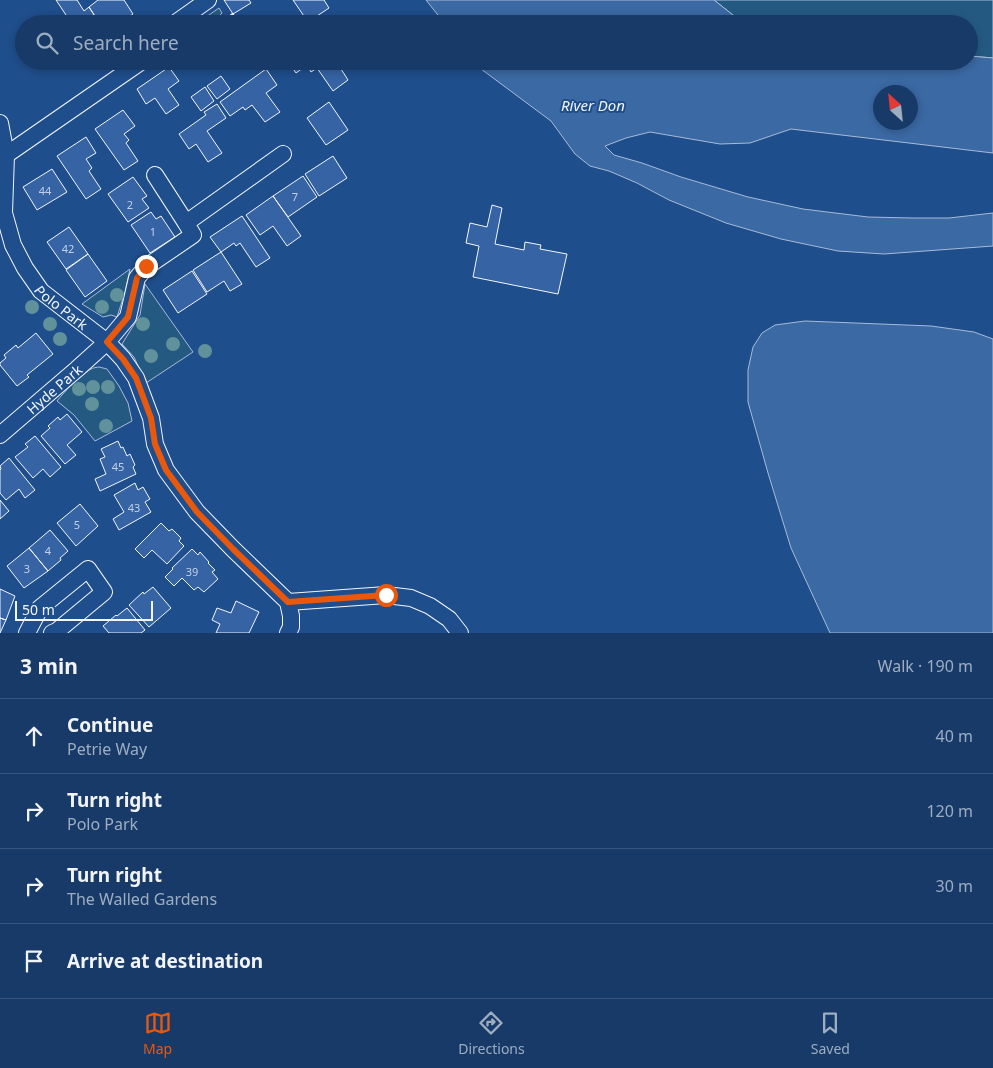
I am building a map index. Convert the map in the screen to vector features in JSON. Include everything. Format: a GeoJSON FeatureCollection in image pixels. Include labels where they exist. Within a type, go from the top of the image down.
{"type":"FeatureCollection","features":[{"type":"Feature","properties":{"kind":"street"},"geometry":{"type":"LineString","coordinates":[[187,15],[208,0]]}},
{"type":"Feature","properties":{"kind":"street"},"geometry":{"type":"LineString","coordinates":[[6,155],[129,70]]}},
{"type":"Feature","properties":{"kind":"street","name":"Polo Park"},"geometry":{"type":"LineString","coordinates":[[0,123],[6,155],[4,213],[13,245],[25,268],[40,291],[107,342],[123,359],[136,378],[151,418],[155,444],[166,470],[197,512],[288,602]]}},
{"type":"Feature","properties":{"kind":"street"},"geometry":{"type":"LineString","coordinates":[[155,175],[186,223],[283,154]]}},
{"type":"Feature","properties":{"kind":"street","name":"Hyde Park"},"geometry":{"type":"LineString","coordinates":[[0,434],[107,342],[128,317],[137,278],[146,266],[193,235],[186,223]]}},
{"type":"Feature","properties":{"kind":"street"},"geometry":{"type":"LineString","coordinates":[[27,633],[40,608],[88,569],[104,592],[57,631],[52,633]]}},
{"type":"Feature","properties":{"kind":"street"},"geometry":{"type":"LineString","coordinates":[[288,633],[291,627],[288,602],[386,595],[411,598],[430,606],[449,618],[460,633]]}},
{"type":"Feature","properties":{"kind":"shaded area"},"geometry":{"type":"Polygon","coordinates":[[[714,0],[993,0],[993,58],[978,57],[978,15],[733,15],[714,0]]]}},
{"type":"Feature","properties":{"kind":"shaded area"},"geometry":{"type":"Polygon","coordinates":[[[219,8],[222,13],[220,15],[209,15],[219,8]]]}},
{"type":"Feature","properties":{"kind":"shaded area"},"geometry":{"type":"Polygon","coordinates":[[[130,269],[117,317],[111,315],[103,317],[82,304],[130,269]]]}},
{"type":"Feature","properties":{"kind":"shaded area"},"geometry":{"type":"Polygon","coordinates":[[[145,284],[193,352],[146,383],[134,357],[122,344],[140,315],[145,284]]]}},
{"type":"Feature","properties":{"kind":"shaded area"},"geometry":{"type":"Polygon","coordinates":[[[99,367],[107,369],[119,386],[128,403],[132,421],[95,441],[74,415],[57,401],[82,375],[99,367]]]}},
{"type":"Feature","properties":{"kind":"water"},"geometry":{"type":"Polygon","coordinates":[[[426,0],[714,0],[733,15],[438,15],[426,0]]]}},
{"type":"Feature","properties":{"kind":"water","name":"River Don"},"geometry":{"type":"Polygon","coordinates":[[[978,57],[993,58],[993,153],[791,129],[750,143],[720,144],[650,132],[605,146],[614,155],[681,177],[748,197],[803,209],[868,217],[912,218],[949,218],[993,213],[993,246],[884,254],[838,251],[781,239],[726,223],[669,200],[637,183],[609,171],[590,166],[575,154],[551,121],[482,70],[978,70],[978,57]]]}},
{"type":"Feature","properties":{"kind":"water"},"geometry":{"type":"Polygon","coordinates":[[[805,321],[931,326],[974,332],[993,339],[993,633],[830,633],[791,548],[748,402],[748,370],[753,347],[762,333],[775,325],[805,321]]]}},
{"type":"Feature","properties":{"kind":"building"},"geometry":{"type":"Polygon","coordinates":[[[56,0],[77,0],[84,11],[89,7],[94,15],[66,15],[56,0]]]}},
{"type":"Feature","properties":{"kind":"building"},"geometry":{"type":"Polygon","coordinates":[[[98,0],[124,0],[133,14],[94,15],[89,7],[98,0]]]}},
{"type":"Feature","properties":{"kind":"building"},"geometry":{"type":"Polygon","coordinates":[[[224,0],[249,0],[251,3],[233,14],[224,0]]]}},
{"type":"Feature","properties":{"kind":"building"},"geometry":{"type":"Polygon","coordinates":[[[293,0],[324,0],[329,8],[318,15],[303,15],[293,0]]]}},
{"type":"Feature","properties":{"kind":"building"},"geometry":{"type":"Polygon","coordinates":[[[165,70],[171,70],[179,81],[168,89],[179,105],[166,114],[155,98],[146,104],[137,89],[165,70]]]}},
{"type":"Feature","properties":{"kind":"building"},"geometry":{"type":"Polygon","coordinates":[[[267,70],[277,85],[266,93],[280,112],[265,122],[252,105],[245,110],[243,107],[230,116],[220,102],[267,70]]]}},
{"type":"Feature","properties":{"kind":"building"},"geometry":{"type":"Polygon","coordinates":[[[318,70],[342,70],[348,80],[333,91],[318,70]]]}},
{"type":"Feature","properties":{"kind":"building"},"geometry":{"type":"Polygon","coordinates":[[[221,76],[230,89],[217,99],[207,86],[221,76]]]}},
{"type":"Feature","properties":{"kind":"building"},"geometry":{"type":"Polygon","coordinates":[[[205,87],[214,101],[201,111],[191,97],[205,87]]]}},
{"type":"Feature","properties":{"kind":"building"},"geometry":{"type":"Polygon","coordinates":[[[329,102],[348,130],[326,145],[307,118],[329,102]]]}},
{"type":"Feature","properties":{"kind":"building"},"geometry":{"type":"Polygon","coordinates":[[[217,104],[226,118],[207,131],[222,153],[208,162],[196,144],[189,149],[179,134],[206,115],[204,112],[217,104]]]}},
{"type":"Feature","properties":{"kind":"building"},"geometry":{"type":"Polygon","coordinates":[[[123,110],[135,126],[124,134],[129,140],[126,143],[138,161],[124,170],[95,129],[123,110]]]}},
{"type":"Feature","properties":{"kind":"building"},"geometry":{"type":"Polygon","coordinates":[[[86,137],[96,153],[86,159],[92,168],[89,171],[101,189],[86,199],[57,156],[86,137]]]}},
{"type":"Feature","properties":{"kind":"building"},"geometry":{"type":"Polygon","coordinates":[[[333,156],[347,178],[319,196],[305,174],[333,156]]]}},
{"type":"Feature","properties":{"kind":"building"},"geometry":{"type":"Polygon","coordinates":[[[52,169],[67,192],[37,210],[23,187],[52,169]]]}},
{"type":"Feature","properties":{"kind":"building"},"geometry":{"type":"Polygon","coordinates":[[[303,176],[317,197],[288,217],[273,196],[303,176]]]}},
{"type":"Feature","properties":{"kind":"building"},"geometry":{"type":"Polygon","coordinates":[[[133,177],[147,196],[142,199],[149,208],[128,222],[108,194],[133,177]]]}},
{"type":"Feature","properties":{"kind":"building"},"geometry":{"type":"Polygon","coordinates":[[[273,196],[301,236],[287,246],[273,226],[260,235],[246,215],[273,196]]]}},
{"type":"Feature","properties":{"kind":"building"},"geometry":{"type":"Polygon","coordinates":[[[492,205],[502,208],[495,244],[524,250],[525,242],[541,245],[540,249],[567,254],[558,294],[473,277],[479,246],[466,243],[470,223],[487,227],[492,205]]]}},
{"type":"Feature","properties":{"kind":"building"},"geometry":{"type":"Polygon","coordinates":[[[151,212],[156,219],[161,216],[175,237],[150,253],[131,225],[151,212]]]}},
{"type":"Feature","properties":{"kind":"building"},"geometry":{"type":"Polygon","coordinates":[[[242,216],[270,258],[256,267],[240,243],[236,246],[234,243],[221,252],[210,237],[242,216]]]}},
{"type":"Feature","properties":{"kind":"building"},"geometry":{"type":"Polygon","coordinates":[[[69,227],[88,254],[66,269],[47,242],[69,227]]]}},
{"type":"Feature","properties":{"kind":"building"},"geometry":{"type":"Polygon","coordinates":[[[221,252],[242,284],[230,291],[224,281],[207,292],[193,270],[221,252]]]}},
{"type":"Feature","properties":{"kind":"building"},"geometry":{"type":"Polygon","coordinates":[[[88,254],[107,281],[85,297],[66,270],[88,254]]]}},
{"type":"Feature","properties":{"kind":"building"},"geometry":{"type":"Polygon","coordinates":[[[192,271],[207,294],[178,313],[163,290],[192,271]]]}},
{"type":"Feature","properties":{"kind":"building"},"geometry":{"type":"Polygon","coordinates":[[[36,333],[53,354],[27,375],[29,377],[17,386],[0,363],[6,358],[4,355],[16,345],[18,348],[36,333]]]}},
{"type":"Feature","properties":{"kind":"building"},"geometry":{"type":"Polygon","coordinates":[[[67,414],[82,432],[67,445],[76,455],[65,464],[41,436],[58,417],[60,420],[67,414]]]}},
{"type":"Feature","properties":{"kind":"building"},"geometry":{"type":"Polygon","coordinates":[[[35,436],[61,467],[50,477],[43,469],[33,478],[15,457],[28,447],[25,444],[35,436]]]}},
{"type":"Feature","properties":{"kind":"building"},"geometry":{"type":"Polygon","coordinates":[[[118,441],[127,456],[130,454],[135,465],[133,467],[136,474],[100,491],[95,479],[106,474],[100,459],[105,457],[101,449],[118,441]]]}},
{"type":"Feature","properties":{"kind":"building"},"geometry":{"type":"Polygon","coordinates":[[[9,458],[35,490],[25,498],[19,489],[6,500],[0,493],[0,466],[9,458]]]}},
{"type":"Feature","properties":{"kind":"building"},"geometry":{"type":"Polygon","coordinates":[[[135,483],[138,490],[143,487],[150,499],[145,502],[151,512],[119,530],[113,519],[124,512],[114,495],[135,483]]]}},
{"type":"Feature","properties":{"kind":"building"},"geometry":{"type":"Polygon","coordinates":[[[0,500],[9,511],[0,519],[0,500]]]}},
{"type":"Feature","properties":{"kind":"building"},"geometry":{"type":"Polygon","coordinates":[[[80,504],[98,526],[76,546],[57,523],[80,504]]]}},
{"type":"Feature","properties":{"kind":"building"},"geometry":{"type":"Polygon","coordinates":[[[161,523],[169,531],[172,529],[181,538],[179,541],[184,546],[167,564],[152,550],[144,558],[135,549],[161,523]]]}},
{"type":"Feature","properties":{"kind":"building"},"geometry":{"type":"Polygon","coordinates":[[[50,530],[68,551],[48,571],[29,548],[50,530]]]}},
{"type":"Feature","properties":{"kind":"building"},"geometry":{"type":"Polygon","coordinates":[[[29,548],[48,571],[24,588],[7,566],[29,548]]]}},
{"type":"Feature","properties":{"kind":"building"},"geometry":{"type":"Polygon","coordinates":[[[192,549],[198,555],[200,552],[209,562],[215,570],[212,572],[218,579],[204,592],[198,587],[194,590],[182,578],[174,586],[165,577],[192,549]]]}},
{"type":"Feature","properties":{"kind":"building"},"geometry":{"type":"Polygon","coordinates":[[[153,587],[171,608],[149,627],[129,605],[143,592],[144,594],[153,587]]]}},
{"type":"Feature","properties":{"kind":"building"},"geometry":{"type":"Polygon","coordinates":[[[0,589],[15,596],[6,620],[0,618],[0,589]]]}},
{"type":"Feature","properties":{"kind":"building"},"geometry":{"type":"Polygon","coordinates":[[[236,601],[259,612],[249,633],[216,633],[220,624],[212,620],[217,608],[231,613],[236,601]]]}},
{"type":"Feature","properties":{"kind":"building"},"geometry":{"type":"Polygon","coordinates":[[[127,608],[145,630],[141,633],[109,633],[103,626],[127,608]]]}},
{"type":"Feature","properties":{"kind":"building"},"geometry":{"type":"Polygon","coordinates":[[[0,618],[6,620],[0,633],[0,618]]]}},
{"type":"Feature","properties":{"kind":"route"},"geometry":{"type":"LineString","coordinates":[[146,266],[137,278],[128,317],[107,342],[123,359],[136,378],[151,418],[155,444],[166,470],[197,512],[288,602],[386,595]]}}]}
